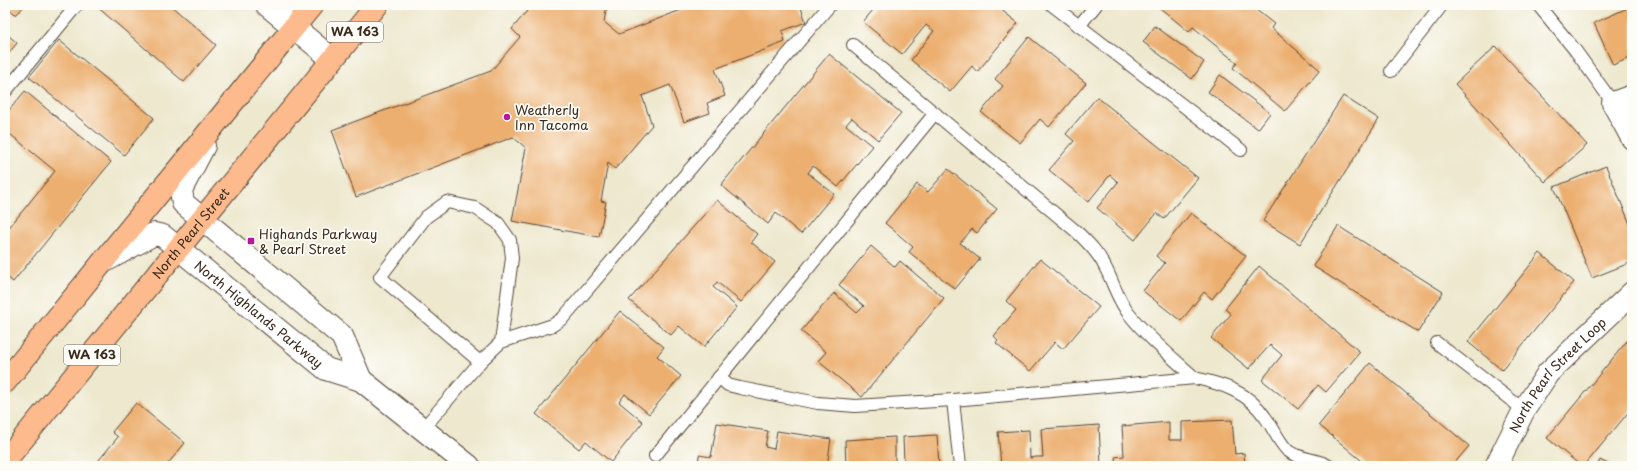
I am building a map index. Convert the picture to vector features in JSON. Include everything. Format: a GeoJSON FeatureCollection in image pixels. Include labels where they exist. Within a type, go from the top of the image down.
{"type":"FeatureCollection","features":[{"type":"Feature","properties":{"kind":"main road"},"geometry":{"type":"LineString","coordinates":[[5,382],[312,5]]}},
{"type":"Feature","properties":{"kind":"main road","name":"North Pearl Street"},"geometry":{"type":"LineString","coordinates":[[5,461],[179,248],[204,220],[377,5]]}},
{"type":"Feature","properties":{"kind":"street"},"geometry":{"type":"LineString","coordinates":[[267,5],[332,60]]}},
{"type":"Feature","properties":{"kind":"street"},"geometry":{"type":"LineString","coordinates":[[1622,100],[1632,138]]}},
{"type":"Feature","properties":{"kind":"street","name":"North Highlands Parkway"},"geometry":{"type":"LineString","coordinates":[[212,129],[181,190],[183,203],[342,336],[361,380]]}},
{"type":"Feature","properties":{"kind":"street","name":"North Highlands Parkway"},"geometry":{"type":"LineString","coordinates":[[100,264],[154,234],[163,236],[326,369],[361,380],[469,466]]}},
{"type":"Feature","properties":{"kind":"street","name":"North Pearl Street Loop"},"geometry":{"type":"LineString","coordinates":[[1496,466],[1524,410],[1548,374],[1632,293]]}},
{"type":"Feature","properties":{"kind":"lane"},"geometry":{"type":"LineString","coordinates":[[5,92],[77,5]]}},
{"type":"Feature","properties":{"kind":"lane"},"geometry":{"type":"LineString","coordinates":[[422,430],[480,362],[500,342],[553,325],[563,318],[830,5]]}},
{"type":"Feature","properties":{"kind":"lane"},"geometry":{"type":"LineString","coordinates":[[1052,5],[1241,150]]}},
{"type":"Feature","properties":{"kind":"lane"},"geometry":{"type":"LineString","coordinates":[[1079,26],[1096,5]]}},
{"type":"Feature","properties":{"kind":"lane"},"geometry":{"type":"LineString","coordinates":[[1391,71],[1442,5]]}},
{"type":"Feature","properties":{"kind":"lane"},"geometry":{"type":"LineString","coordinates":[[1538,5],[1575,50],[1622,100]]}},
{"type":"Feature","properties":{"kind":"lane"},"geometry":{"type":"LineString","coordinates":[[853,45],[1077,232],[1094,249],[1104,265],[1118,297],[1129,314],[1147,334],[1196,378]]}},
{"type":"Feature","properties":{"kind":"lane"},"geometry":{"type":"LineString","coordinates":[[655,456],[935,113]]}},
{"type":"Feature","properties":{"kind":"lane"},"geometry":{"type":"LineString","coordinates":[[480,362],[380,277],[426,217],[447,202],[475,208],[498,223],[510,240],[512,258],[500,342]]}},
{"type":"Feature","properties":{"kind":"lane"},"geometry":{"type":"LineString","coordinates":[[1436,343],[1524,410]]}},
{"type":"Feature","properties":{"kind":"lane"},"geometry":{"type":"LineString","coordinates":[[719,377],[728,385],[740,388],[837,406],[953,400],[1196,378],[1216,383],[1243,394],[1265,416],[1286,449],[1298,457],[1312,459],[1329,466]]}},
{"type":"Feature","properties":{"kind":"lane"},"geometry":{"type":"LineString","coordinates":[[953,400],[960,466]]}},
{"type":"Feature","properties":{"kind":"building"},"geometry":{"type":"Polygon","coordinates":[[[5,5],[25,5],[16,15],[5,5]]]}},
{"type":"Feature","properties":{"kind":"building"},"geometry":{"type":"Polygon","coordinates":[[[95,5],[170,5],[216,45],[184,82],[95,5]]]}},
{"type":"Feature","properties":{"kind":"building","name":"Weatherly Inn Tacoma"},"geometry":{"type":"Polygon","coordinates":[[[538,5],[607,5],[604,22],[619,34],[694,5],[800,5],[806,22],[782,31],[785,42],[715,69],[725,96],[707,103],[710,113],[684,122],[670,85],[642,96],[652,125],[615,169],[608,163],[601,201],[606,202],[599,237],[512,221],[526,148],[513,137],[356,197],[332,130],[491,71],[520,37],[512,29],[531,6],[538,7],[538,5]]]}},
{"type":"Feature","properties":{"kind":"building"},"geometry":{"type":"Polygon","coordinates":[[[877,5],[995,5],[1018,23],[977,72],[972,66],[950,92],[911,60],[934,31],[926,25],[902,54],[863,22],[877,5]]]}},
{"type":"Feature","properties":{"kind":"building"},"geometry":{"type":"Polygon","coordinates":[[[1160,5],[1250,5],[1274,24],[1271,28],[1320,70],[1285,111],[1233,68],[1237,63],[1193,27],[1189,32],[1159,7],[1160,5]]]}},
{"type":"Feature","properties":{"kind":"building"},"geometry":{"type":"Polygon","coordinates":[[[1632,6],[1632,57],[1613,65],[1594,23],[1632,6]]]}},
{"type":"Feature","properties":{"kind":"building"},"geometry":{"type":"Polygon","coordinates":[[[1155,26],[1204,62],[1192,79],[1143,42],[1155,26]]]}},
{"type":"Feature","properties":{"kind":"building"},"geometry":{"type":"Polygon","coordinates":[[[8,35],[17,43],[5,58],[5,38],[8,35]]]}},
{"type":"Feature","properties":{"kind":"building"},"geometry":{"type":"Polygon","coordinates":[[[1029,37],[1086,83],[1049,127],[1040,119],[1020,143],[981,112],[1003,86],[995,79],[1029,37]]]}},
{"type":"Feature","properties":{"kind":"building"},"geometry":{"type":"Polygon","coordinates":[[[59,40],[154,118],[124,155],[29,77],[59,40]]]}},
{"type":"Feature","properties":{"kind":"building"},"geometry":{"type":"Polygon","coordinates":[[[1496,46],[1587,145],[1545,182],[1455,84],[1496,46]]]}},
{"type":"Feature","properties":{"kind":"building"},"geometry":{"type":"Polygon","coordinates":[[[829,54],[901,113],[878,140],[852,118],[846,125],[872,146],[838,187],[813,166],[808,173],[834,194],[801,234],[776,213],[768,224],[721,185],[829,54]]]}},
{"type":"Feature","properties":{"kind":"building"},"geometry":{"type":"Polygon","coordinates":[[[1220,75],[1270,113],[1258,129],[1208,92],[1220,75]]]}},
{"type":"Feature","properties":{"kind":"building"},"geometry":{"type":"Polygon","coordinates":[[[25,91],[111,162],[13,282],[5,275],[5,228],[7,230],[55,171],[5,130],[5,115],[25,91]]]}},
{"type":"Feature","properties":{"kind":"building"},"geometry":{"type":"Polygon","coordinates":[[[1343,96],[1379,119],[1300,244],[1263,221],[1343,96]]]}},
{"type":"Feature","properties":{"kind":"building"},"geometry":{"type":"Polygon","coordinates":[[[1097,97],[1198,178],[1164,219],[1157,213],[1135,240],[1097,208],[1118,182],[1110,175],[1088,202],[1049,170],[1074,141],[1066,134],[1097,97]]]}},
{"type":"Feature","properties":{"kind":"building"},"geometry":{"type":"Polygon","coordinates":[[[1606,166],[1632,229],[1632,262],[1592,278],[1554,187],[1606,166]]]}},
{"type":"Feature","properties":{"kind":"building"},"geometry":{"type":"Polygon","coordinates":[[[948,169],[997,209],[977,233],[972,229],[960,243],[980,259],[955,289],[909,252],[913,247],[885,223],[917,184],[928,192],[948,169]]]}},
{"type":"Feature","properties":{"kind":"building"},"geometry":{"type":"Polygon","coordinates":[[[717,200],[757,234],[751,242],[775,262],[741,302],[717,282],[713,287],[737,307],[704,347],[679,326],[671,335],[629,300],[717,200]]]}},
{"type":"Feature","properties":{"kind":"building"},"geometry":{"type":"Polygon","coordinates":[[[1191,213],[1246,256],[1212,299],[1204,292],[1181,321],[1143,291],[1165,263],[1156,256],[1191,213]]]}},
{"type":"Feature","properties":{"kind":"building"},"geometry":{"type":"Polygon","coordinates":[[[1338,226],[1443,292],[1418,332],[1313,266],[1338,226]]]}},
{"type":"Feature","properties":{"kind":"building"},"geometry":{"type":"Polygon","coordinates":[[[871,246],[895,267],[900,261],[944,298],[862,397],[818,361],[826,352],[801,331],[834,293],[857,313],[864,306],[839,285],[871,246]]]}},
{"type":"Feature","properties":{"kind":"building"},"geometry":{"type":"Polygon","coordinates":[[[1540,253],[1574,282],[1502,370],[1468,342],[1540,253]]]}},
{"type":"Feature","properties":{"kind":"building"},"geometry":{"type":"Polygon","coordinates":[[[1040,259],[1099,307],[1063,349],[1055,342],[1030,371],[996,343],[998,340],[994,336],[1016,310],[1006,301],[1040,259]]]}},
{"type":"Feature","properties":{"kind":"building"},"geometry":{"type":"Polygon","coordinates":[[[1259,266],[1360,352],[1326,392],[1318,385],[1298,409],[1262,380],[1282,355],[1275,349],[1270,345],[1249,369],[1211,338],[1231,314],[1225,309],[1259,266]]]}},
{"type":"Feature","properties":{"kind":"building"},"geometry":{"type":"Polygon","coordinates":[[[620,311],[664,347],[657,356],[681,376],[649,414],[625,394],[619,402],[643,422],[611,462],[586,441],[579,449],[536,414],[620,311]]]}},
{"type":"Feature","properties":{"kind":"building"},"geometry":{"type":"Polygon","coordinates":[[[1632,335],[1632,408],[1584,466],[1581,466],[1547,438],[1632,335]]]}},
{"type":"Feature","properties":{"kind":"building"},"geometry":{"type":"Polygon","coordinates":[[[1370,363],[1469,446],[1452,466],[1368,466],[1319,425],[1370,363]]]}},
{"type":"Feature","properties":{"kind":"building"},"geometry":{"type":"Polygon","coordinates":[[[136,403],[185,443],[166,466],[94,466],[118,437],[112,432],[136,403]]]}},
{"type":"Feature","properties":{"kind":"building"},"geometry":{"type":"Polygon","coordinates":[[[1232,420],[1235,454],[1244,453],[1245,466],[1116,466],[1115,457],[1124,456],[1122,426],[1169,422],[1169,440],[1182,440],[1182,422],[1232,420]]]}},
{"type":"Feature","properties":{"kind":"building"},"geometry":{"type":"Polygon","coordinates":[[[717,423],[768,431],[765,447],[774,449],[777,431],[831,439],[827,466],[698,466],[699,455],[711,457],[717,423]]]}},
{"type":"Feature","properties":{"kind":"building"},"geometry":{"type":"Polygon","coordinates":[[[1099,425],[1101,466],[1001,466],[998,432],[1029,430],[1030,458],[1043,457],[1041,429],[1099,425]]]}},
{"type":"Feature","properties":{"kind":"building"},"geometry":{"type":"Polygon","coordinates":[[[937,435],[939,466],[846,466],[845,440],[895,437],[895,462],[904,462],[903,437],[937,435]]]}},
{"type":"Feature","properties":{"kind":"building"},"geometry":{"type":"Polygon","coordinates":[[[1600,460],[1612,466],[1597,466],[1600,460]]]}},
{"type":"Feature","properties":{"kind":"place","name":"Weatherly Inn Tacoma"},"geometry":{"type":"Point","coordinates":[507,117]}},
{"type":"Feature","properties":{"kind":"place","name":"Highands Parkway & Pearl Street"},"geometry":{"type":"Point","coordinates":[251,241]}}]}
